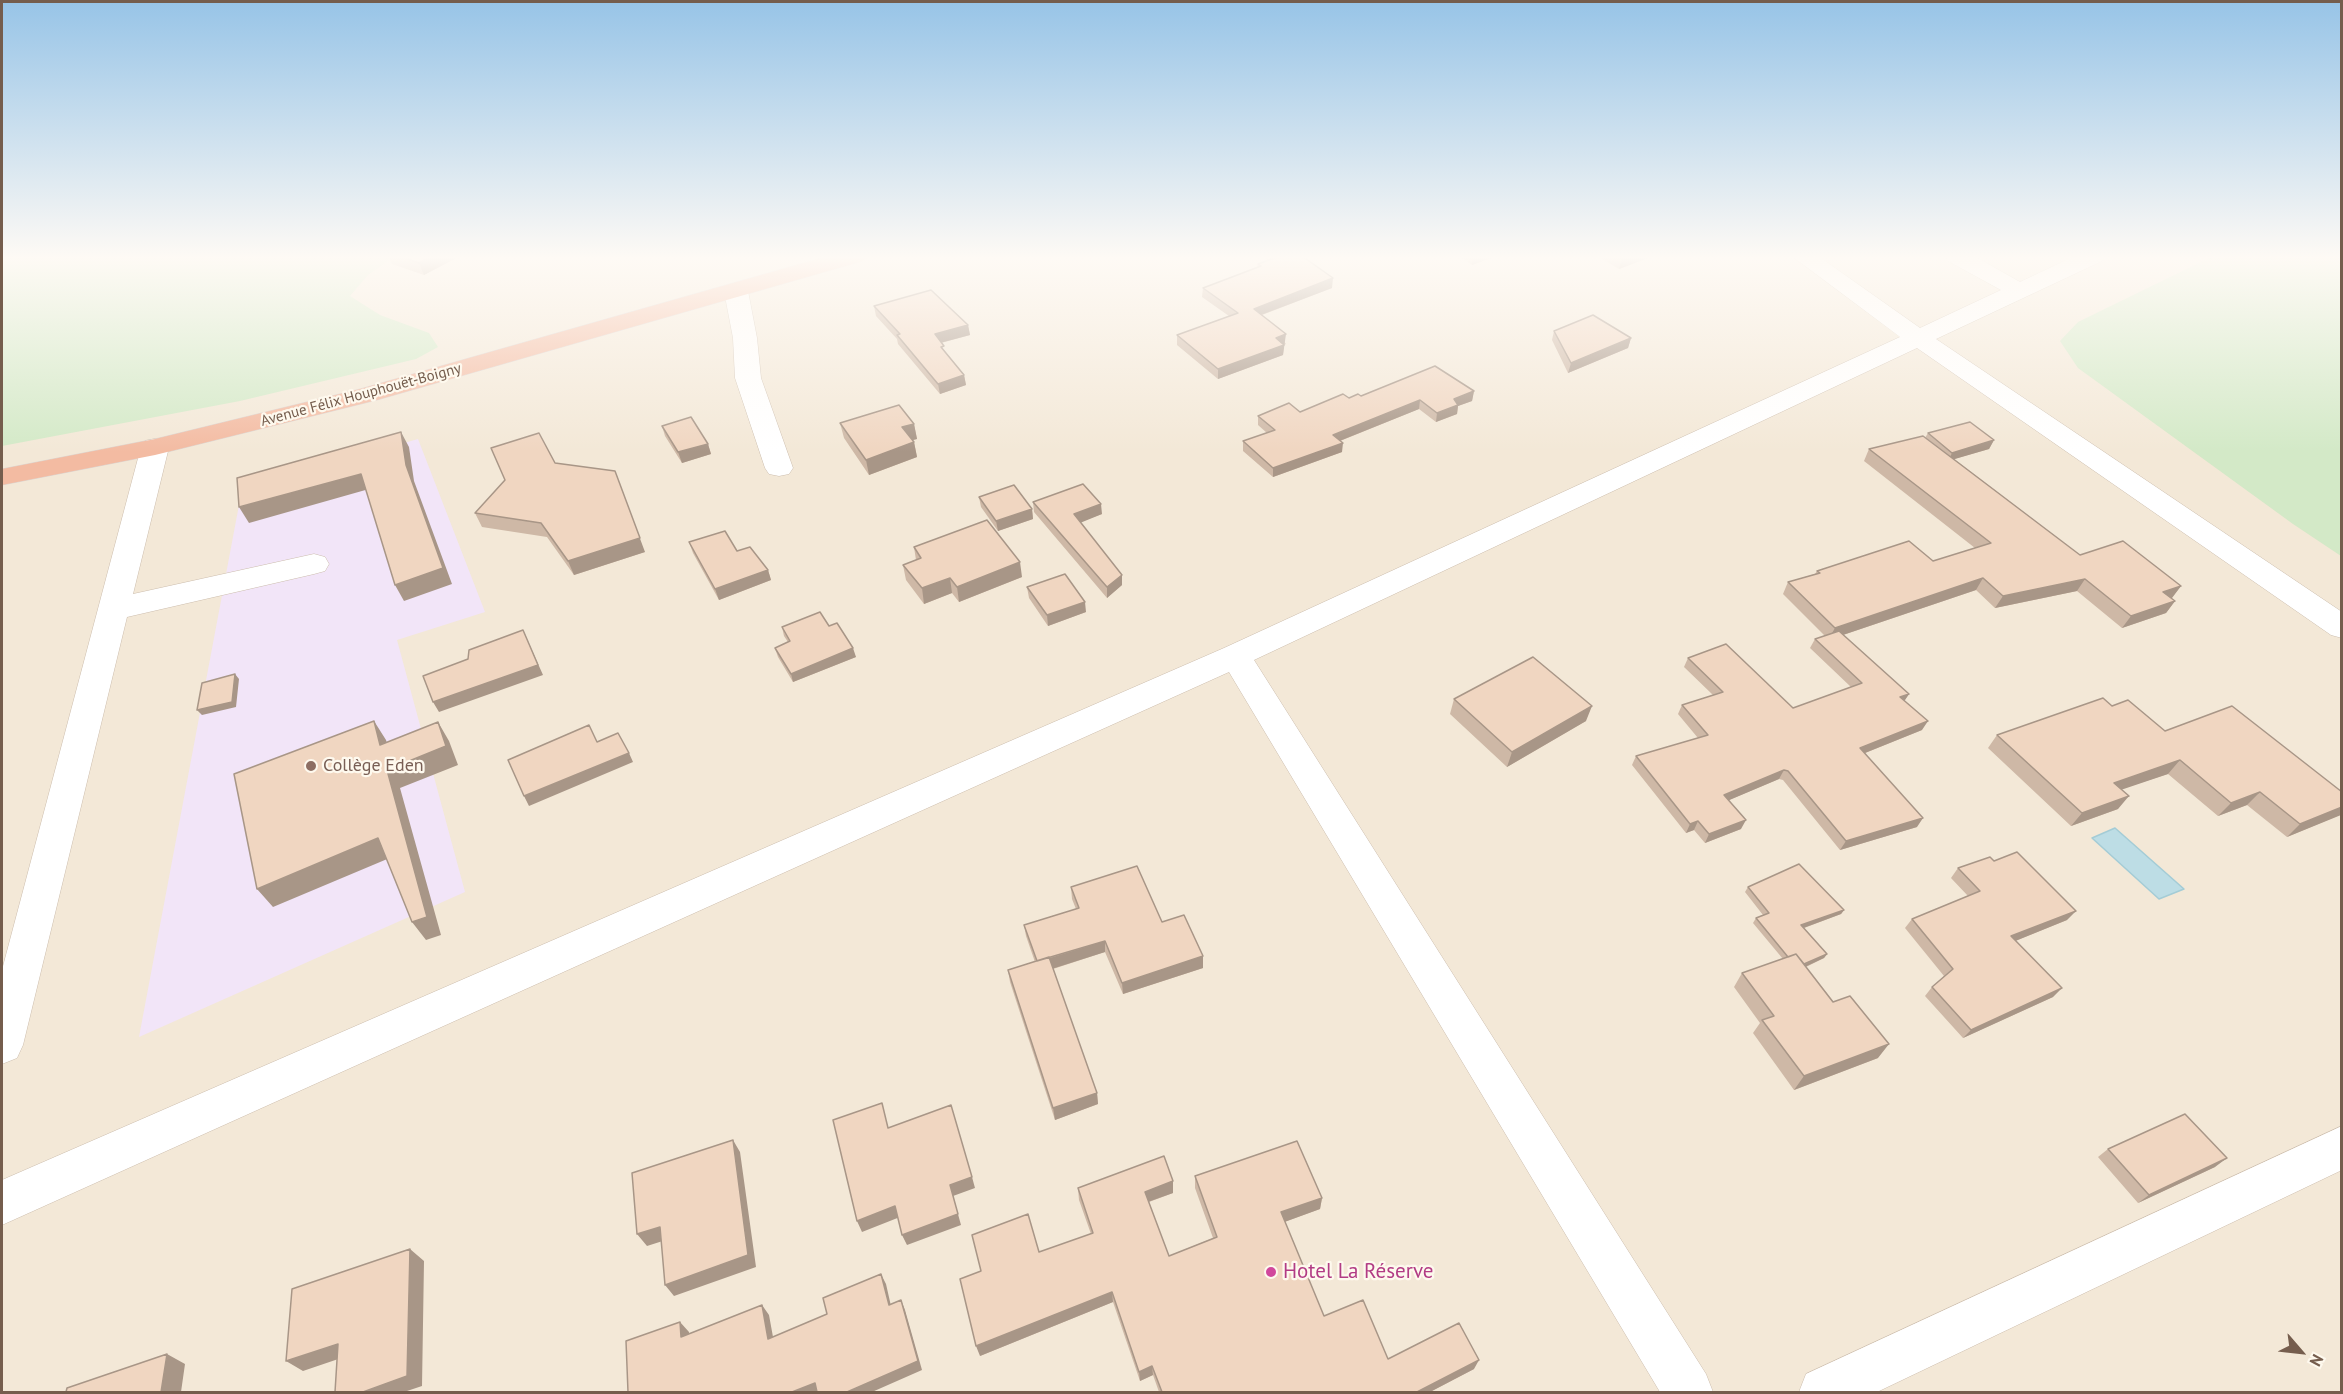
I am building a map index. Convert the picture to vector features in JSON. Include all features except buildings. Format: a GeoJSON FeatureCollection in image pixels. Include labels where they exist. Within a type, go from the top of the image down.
{"type":"FeatureCollection","features":[{"type":"Feature","properties":{"kind":"highway","name":"Avenue Félix Houphouët-Boigny"},"geometry":{"type":"LineString","coordinates":[[2,477],[155,447],[368,395],[630,321]]}},
{"type":"Feature","properties":{"kind":"street"},"geometry":{"type":"LineString","coordinates":[[742,321],[746,338],[748,378],[779,468]]}},
{"type":"Feature","properties":{"kind":"street"},"geometry":{"type":"LineString","coordinates":[[1894,321],[2342,627]]}},
{"type":"Feature","properties":{"kind":"street"},"geometry":{"type":"LineString","coordinates":[[2,1203],[1235,656],[1953,321]]}},
{"type":"Feature","properties":{"kind":"street"},"geometry":{"type":"LineString","coordinates":[[2,1045],[155,447]]}},
{"type":"Feature","properties":{"kind":"street"},"geometry":{"type":"LineString","coordinates":[[114,609],[314,564]]}},
{"type":"Feature","properties":{"kind":"street"},"geometry":{"type":"LineString","coordinates":[[1235,656],[1688,1392]]}},
{"type":"Feature","properties":{"kind":"street"},"geometry":{"type":"LineString","coordinates":[[1824,1392],[2342,1147]]}},
{"type":"Feature","properties":{"kind":"shaded area"},"geometry":{"type":"Polygon","coordinates":[[[2,321],[2341,321],[2341,1392],[2,1392],[2,321]]]}},
{"type":"Feature","properties":{"kind":"shaded area","name":"Collège Eden"},"geometry":{"type":"Polygon","coordinates":[[[418,439],[485,612],[397,640],[465,892],[139,1037],[242,489],[418,439]]]}},
{"type":"Feature","properties":{"kind":"green space"},"geometry":{"type":"Polygon","coordinates":[[[2,321],[396,321],[429,333],[438,347],[416,359],[240,401],[2,446],[2,321]]]}},
{"type":"Feature","properties":{"kind":"green space"},"geometry":{"type":"Polygon","coordinates":[[[2341,321],[2341,556],[2293,524],[2078,368],[2060,341],[2078,322],[2341,321]]]}},
{"type":"Feature","properties":{"kind":"water"},"geometry":{"type":"Polygon","coordinates":[[[2115,828],[2184,889],[2159,899],[2092,838],[2115,828]]]}},
{"type":"Feature","properties":{"kind":"place","name":"Collège Eden"},"geometry":{"type":"Point","coordinates":[311,766]}},
{"type":"Feature","properties":{"kind":"place","name":"Hotel La Réserve"},"geometry":{"type":"Point","coordinates":[1271,1272]}}]}
